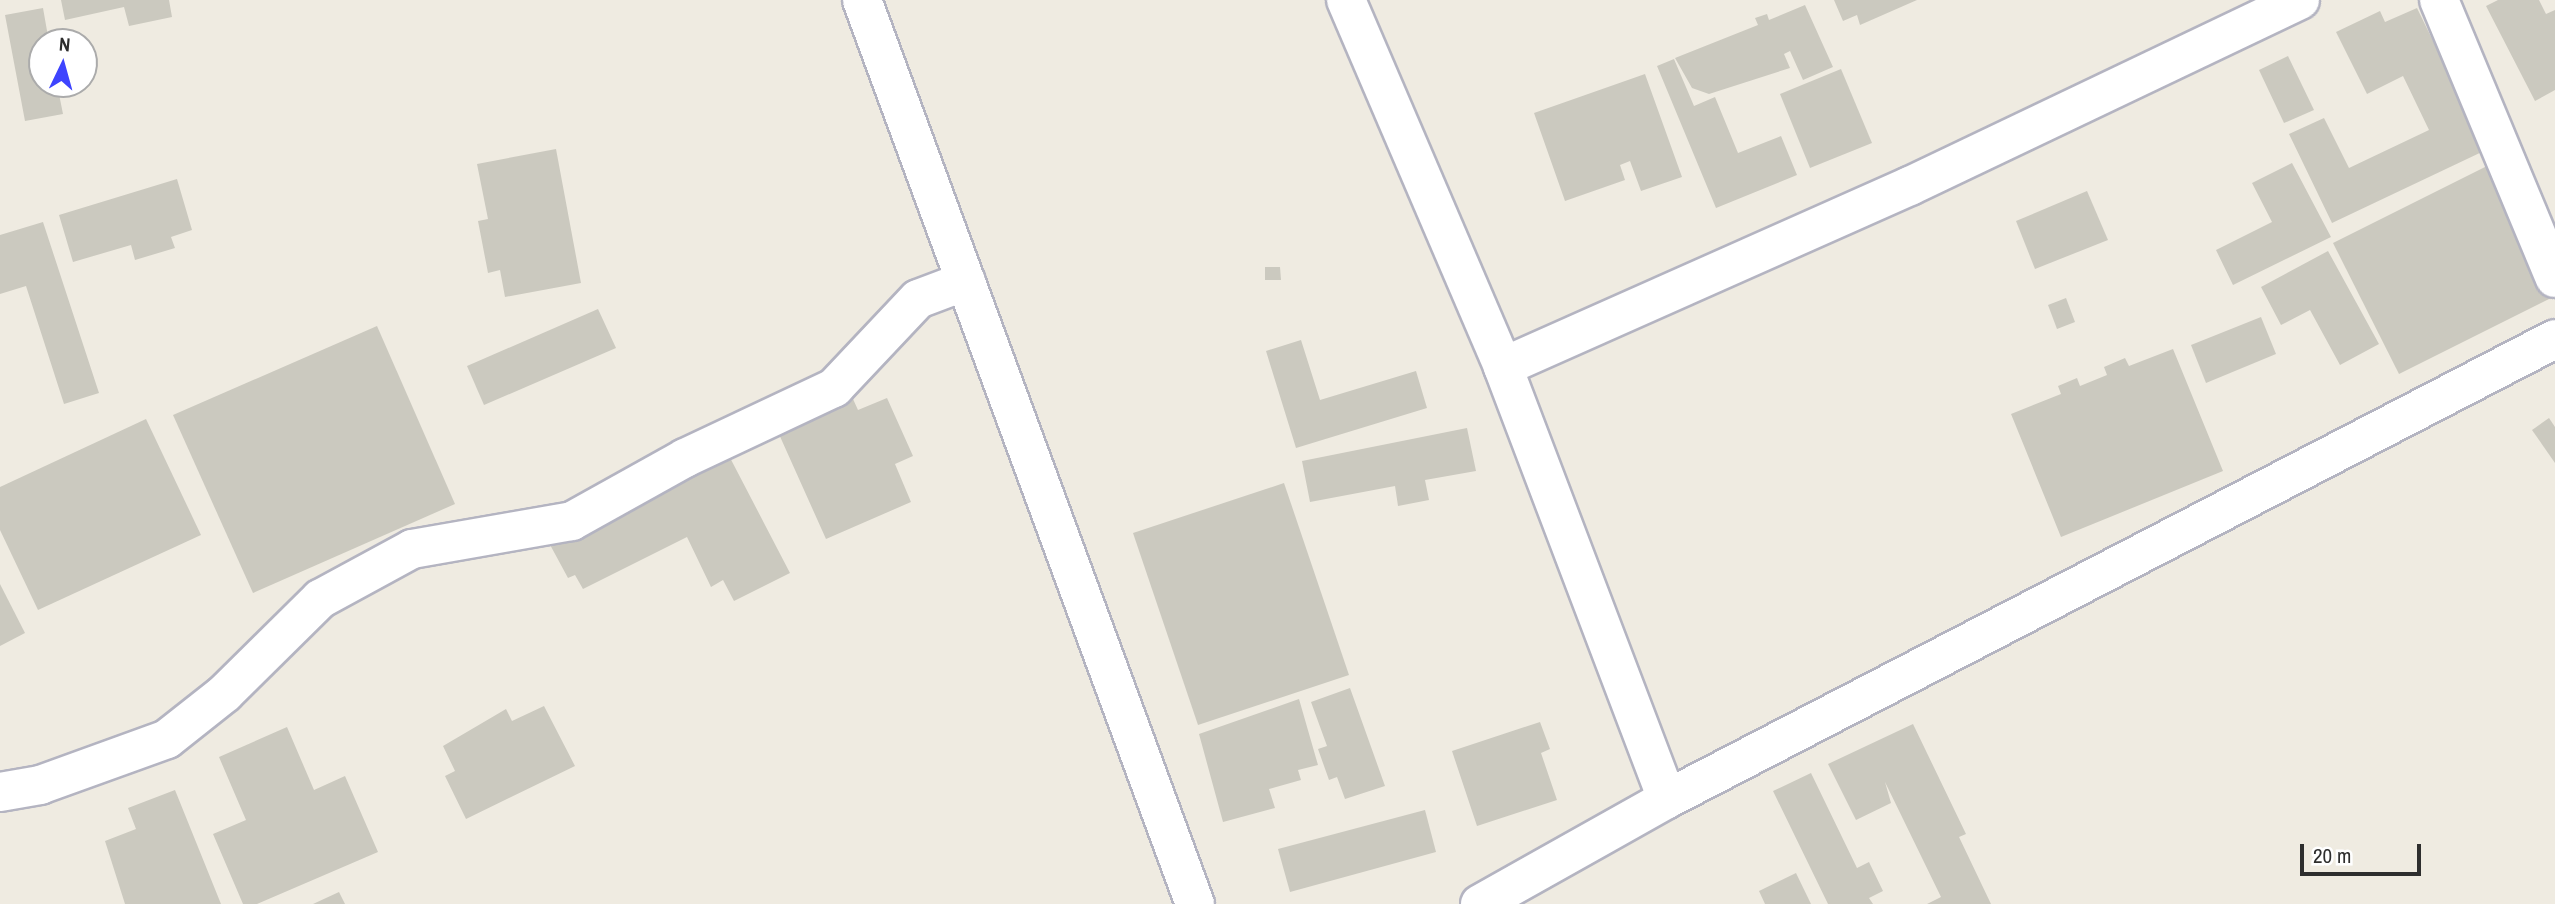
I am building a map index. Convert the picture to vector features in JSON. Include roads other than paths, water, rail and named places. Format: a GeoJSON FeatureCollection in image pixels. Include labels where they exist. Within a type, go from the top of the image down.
{"type":"FeatureCollection","features":[{"type":"Feature","properties":{"kind":"street"},"geometry":{"type":"LineString","coordinates":[[862,0],[1195,904]]}},
{"type":"Feature","properties":{"kind":"street"},"geometry":{"type":"LineString","coordinates":[[1346,0],[1503,367],[1667,799]]}},
{"type":"Feature","properties":{"kind":"street"},"geometry":{"type":"LineString","coordinates":[[1503,367],[1910,187],[2300,0]]}},
{"type":"Feature","properties":{"kind":"street"},"geometry":{"type":"LineString","coordinates":[[2439,0],[2555,278]]}},
{"type":"Feature","properties":{"kind":"street"},"geometry":{"type":"LineString","coordinates":[[0,792],[40,785],[167,739],[225,693],[320,599],[412,549],[572,521],[685,458],[834,388],[918,299],[966,281]]}},
{"type":"Feature","properties":{"kind":"street"},"geometry":{"type":"LineString","coordinates":[[1480,904],[1667,799],[2555,339]]}}]}
